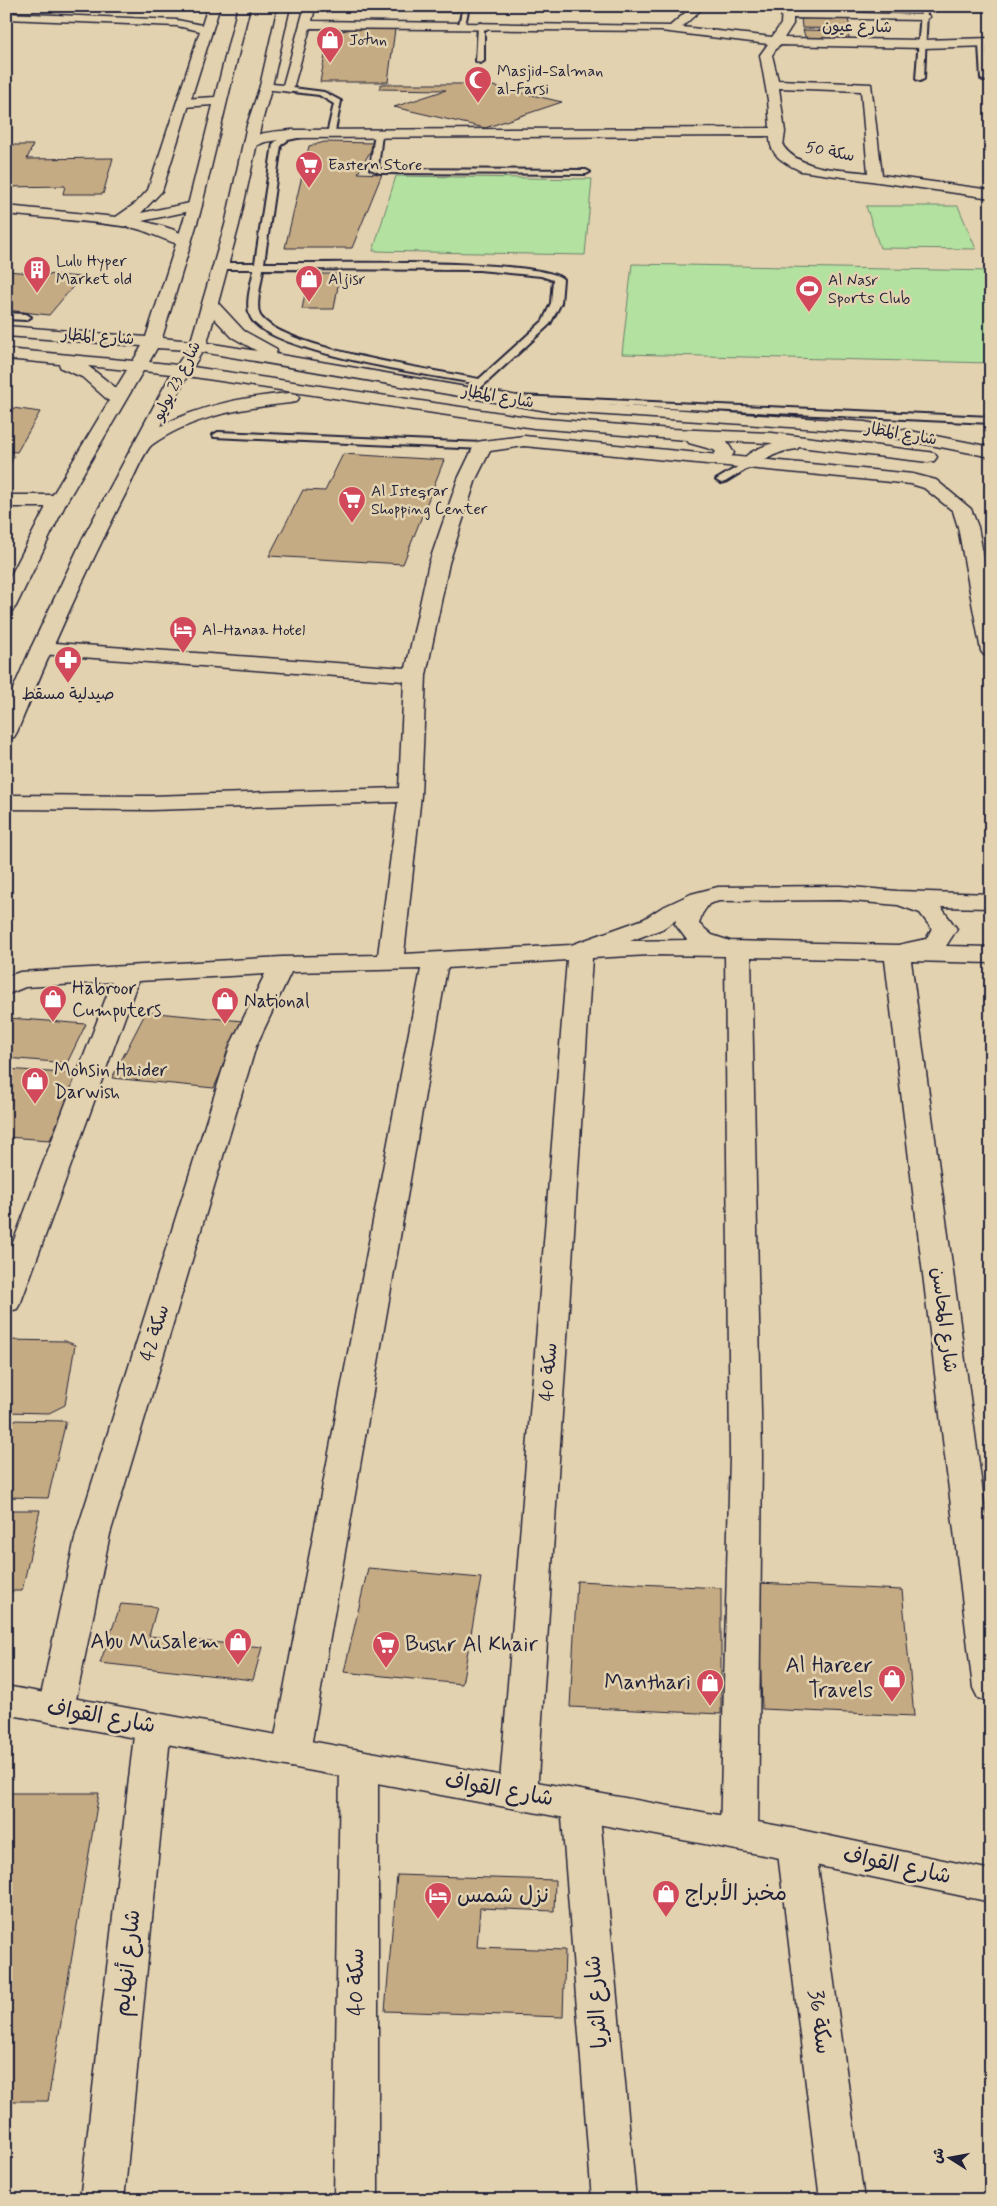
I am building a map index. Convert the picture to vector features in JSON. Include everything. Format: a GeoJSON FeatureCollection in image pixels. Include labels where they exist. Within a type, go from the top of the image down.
{"type":"FeatureCollection","features":[{"type":"Feature","properties":{"kind":"street"},"geometry":{"type":"LineString","coordinates":[[6,606],[58,501],[153,341],[195,206],[244,6]]}},
{"type":"Feature","properties":{"kind":"street","name":"شارع 23 يوليو"},"geometry":{"type":"LineString","coordinates":[[6,732],[41,648],[93,538],[182,370],[198,346],[232,224],[254,124],[266,86],[284,6]]}},
{"type":"Feature","properties":{"kind":"street"},"geometry":{"type":"LineString","coordinates":[[266,86],[288,89],[310,6]]}},
{"type":"Feature","properties":{"kind":"street"},"geometry":{"type":"LineString","coordinates":[[673,29],[700,6]]}},
{"type":"Feature","properties":{"kind":"street"},"geometry":{"type":"LineString","coordinates":[[773,42],[787,24],[788,10],[923,12]]}},
{"type":"Feature","properties":{"kind":"street"},"geometry":{"type":"LineString","coordinates":[[6,16],[176,23],[211,17],[155,191],[141,206],[120,221]]}},
{"type":"Feature","properties":{"kind":"street","name":"شارع عيون"},"geometry":{"type":"LineString","coordinates":[[304,24],[673,29],[773,42],[987,43]]}},
{"type":"Feature","properties":{"kind":"street","name":"سكة 50"},"geometry":{"type":"LineString","coordinates":[[773,42],[766,55],[773,84],[778,132],[776,146],[784,157],[806,168],[991,194]]}},
{"type":"Feature","properties":{"kind":"street"},"geometry":{"type":"LineString","coordinates":[[773,84],[867,87],[876,179]]}},
{"type":"Feature","properties":{"kind":"street"},"geometry":{"type":"LineString","coordinates":[[183,103],[211,102],[221,99]]}},
{"type":"Feature","properties":{"kind":"street"},"geometry":{"type":"LineString","coordinates":[[254,124],[273,131],[298,134]]}},
{"type":"Feature","properties":{"kind":"street"},"geometry":{"type":"LineString","coordinates":[[250,144],[262,138],[298,134],[778,132]]}},
{"type":"Feature","properties":{"kind":"street"},"geometry":{"type":"LineString","coordinates":[[120,221],[160,215],[195,206]]}},
{"type":"Feature","properties":{"kind":"street"},"geometry":{"type":"LineString","coordinates":[[6,210],[81,219],[120,221],[164,232],[184,242]]}},
{"type":"Feature","properties":{"kind":"street"},"geometry":{"type":"LineString","coordinates":[[79,335],[106,333],[136,324],[166,303]]}},
{"type":"Feature","properties":{"kind":"street"},"geometry":{"type":"LineString","coordinates":[[210,304],[238,334],[288,360]]}},
{"type":"Feature","properties":{"kind":"street","name":"شارع المطار"},"geometry":{"type":"LineString","coordinates":[[6,331],[79,335],[198,346],[475,387],[506,398],[547,406],[865,427],[987,460]]}},
{"type":"Feature","properties":{"kind":"street","name":"شارع المطار"},"geometry":{"type":"LineString","coordinates":[[6,354],[182,370],[534,423],[671,434],[772,438],[959,461],[987,460]]}},
{"type":"Feature","properties":{"kind":"street"},"geometry":{"type":"LineString","coordinates":[[44,357],[79,367],[103,384],[118,400]]}},
{"type":"Feature","properties":{"kind":"street"},"geometry":{"type":"LineString","coordinates":[[146,440],[190,418],[249,402],[310,396],[347,396]]}},
{"type":"Feature","properties":{"kind":"street"},"geometry":{"type":"LineString","coordinates":[[671,434],[721,446],[725,453],[718,460]]}},
{"type":"Feature","properties":{"kind":"street"},"geometry":{"type":"LineString","coordinates":[[390,962],[410,795],[415,675],[439,563],[467,479],[483,446],[524,441],[913,479],[930,484],[962,509],[968,527],[991,650]]}},
{"type":"Feature","properties":{"kind":"street"},"geometry":{"type":"LineString","coordinates":[[749,463],[757,456],[784,446],[821,443]]}},
{"type":"Feature","properties":{"kind":"street"},"geometry":{"type":"LineString","coordinates":[[6,501],[58,501]]}},
{"type":"Feature","properties":{"kind":"street"},"geometry":{"type":"LineString","coordinates":[[41,648],[415,675]]}},
{"type":"Feature","properties":{"kind":"street"},"geometry":{"type":"LineString","coordinates":[[6,802],[151,803],[410,795]]}},
{"type":"Feature","properties":{"kind":"street"},"geometry":{"type":"LineString","coordinates":[[580,950],[653,924],[670,913],[700,899],[718,894],[840,893],[897,898],[991,901]]}},
{"type":"Feature","properties":{"kind":"street"},"geometry":{"type":"LineString","coordinates":[[897,898],[929,908],[945,929],[935,944],[897,953]]}},
{"type":"Feature","properties":{"kind":"street"},"geometry":{"type":"LineString","coordinates":[[700,899],[690,914],[687,924],[694,935],[706,943],[738,951]]}},
{"type":"Feature","properties":{"kind":"street"},"geometry":{"type":"LineString","coordinates":[[11,981],[282,965],[435,961],[580,950],[650,947],[738,951],[991,955]]}},
{"type":"Feature","properties":{"kind":"street","name":"سكة 40"},"geometry":{"type":"LineString","coordinates":[[518,1794],[580,950]]}},
{"type":"Feature","properties":{"kind":"street"},"geometry":{"type":"LineString","coordinates":[[738,951],[746,1456],[739,1834]]}},
{"type":"Feature","properties":{"kind":"street","name":"شارع المحاسن"},"geometry":{"type":"LineString","coordinates":[[897,953],[991,1688]]}},
{"type":"Feature","properties":{"kind":"street"},"geometry":{"type":"LineString","coordinates":[[290,1752],[435,961]]}},
{"type":"Feature","properties":{"kind":"street","name":"سكة 42"},"geometry":{"type":"LineString","coordinates":[[56,1709],[93,1534],[243,1046],[282,965]]}},
{"type":"Feature","properties":{"kind":"street"},"geometry":{"type":"LineString","coordinates":[[6,1302],[128,974]]}},
{"type":"Feature","properties":{"kind":"street","name":"شارع القواف"},"geometry":{"type":"LineString","coordinates":[[6,1700],[739,1834],[991,1886]]}},
{"type":"Feature","properties":{"kind":"street","name":"شارع أنهايم"},"geometry":{"type":"LineString","coordinates":[[102,2200],[153,1727]]}},
{"type":"Feature","properties":{"kind":"street","name":"سكة 40"},"geometry":{"type":"LineString","coordinates":[[356,2200],[359,1765]]}},
{"type":"Feature","properties":{"kind":"street","name":"شارع الثريا"},"geometry":{"type":"LineString","coordinates":[[580,1805],[614,2200]]}},
{"type":"Feature","properties":{"kind":"street","name":"سكة 36"},"geometry":{"type":"LineString","coordinates":[[796,1845],[842,2200]]}},
{"type":"Feature","properties":{"kind":"lane"},"geometry":{"type":"LineString","coordinates":[[462,25],[466,6]]}},
{"type":"Feature","properties":{"kind":"lane"},"geometry":{"type":"LineString","coordinates":[[920,79],[923,12]]}},
{"type":"Feature","properties":{"kind":"lane"},"geometry":{"type":"LineString","coordinates":[[480,61],[481,25]]}},
{"type":"Feature","properties":{"kind":"lane"},"geometry":{"type":"LineString","coordinates":[[985,79],[987,43]]}},
{"type":"Feature","properties":{"kind":"lane"},"geometry":{"type":"LineString","coordinates":[[288,89],[322,94],[338,103],[331,134]]}},
{"type":"Feature","properties":{"kind":"lane"},"geometry":{"type":"LineString","coordinates":[[220,266],[258,267],[478,267],[542,273],[558,279],[556,303],[547,322],[475,387],[340,354],[297,342],[270,331],[255,317],[253,307],[258,267],[276,144],[285,138],[298,134]]}},
{"type":"Feature","properties":{"kind":"lane"},"geometry":{"type":"LineString","coordinates":[[378,134],[374,169],[380,171],[586,172]]}},
{"type":"Feature","properties":{"kind":"lane"},"geometry":{"type":"LineString","coordinates":[[6,316],[26,317]]}},
{"type":"Feature","properties":{"kind":"lane"},"geometry":{"type":"LineString","coordinates":[[506,398],[991,420]]}},
{"type":"Feature","properties":{"kind":"lane"},"geometry":{"type":"LineString","coordinates":[[218,435],[483,446]]}},
{"type":"Feature","properties":{"kind":"lane"},"geometry":{"type":"LineString","coordinates":[[721,480],[749,463]]}},
{"type":"Feature","properties":{"kind":"green space"},"geometry":{"type":"Polygon","coordinates":[[[396,176],[592,179],[585,255],[373,251],[396,176]]]}},
{"type":"Feature","properties":{"kind":"green space"},"geometry":{"type":"Polygon","coordinates":[[[866,206],[958,206],[976,249],[880,248],[866,206]]]}},
{"type":"Feature","properties":{"kind":"green space","name":"Al Nasr Sports Club"},"geometry":{"type":"Polygon","coordinates":[[[632,264],[991,271],[991,363],[622,354],[632,264]]]}},
{"type":"Feature","properties":{"kind":"building"},"geometry":{"type":"Polygon","coordinates":[[[364,6],[458,6],[458,12],[364,12],[364,6]]]}},
{"type":"Feature","properties":{"kind":"building"},"geometry":{"type":"Polygon","coordinates":[[[800,6],[852,6],[854,12],[801,12],[800,6]]]}},
{"type":"Feature","properties":{"kind":"building"},"geometry":{"type":"Polygon","coordinates":[[[861,6],[875,6],[877,12],[863,12],[861,6]]]}},
{"type":"Feature","properties":{"kind":"building"},"geometry":{"type":"Polygon","coordinates":[[[801,17],[848,18],[850,29],[802,28],[801,17]]]}},
{"type":"Feature","properties":{"kind":"building"},"geometry":{"type":"Polygon","coordinates":[[[351,29],[395,29],[388,82],[320,82],[329,34],[351,29]]]}},
{"type":"Feature","properties":{"kind":"building"},"geometry":{"type":"Polygon","coordinates":[[[803,30],[847,31],[850,40],[806,39],[803,30]]]}},
{"type":"Feature","properties":{"kind":"building","name":"Masjid-Salman al-Farsi"},"geometry":{"type":"Polygon","coordinates":[[[381,84],[484,84],[562,102],[485,128],[394,107],[446,90],[379,89],[381,84]]]}},
{"type":"Feature","properties":{"kind":"building"},"geometry":{"type":"Polygon","coordinates":[[[325,142],[375,143],[358,173],[382,174],[352,248],[285,248],[309,146],[325,142]]]}},
{"type":"Feature","properties":{"kind":"building"},"geometry":{"type":"Polygon","coordinates":[[[6,145],[33,145],[27,159],[113,158],[103,194],[63,194],[65,186],[6,187],[6,145]]]}},
{"type":"Feature","properties":{"kind":"building","name":"Lulu Hyper Market old"},"geometry":{"type":"Polygon","coordinates":[[[6,271],[81,277],[49,315],[6,310],[6,271]]]}},
{"type":"Feature","properties":{"kind":"building"},"geometry":{"type":"Polygon","coordinates":[[[309,274],[340,274],[334,309],[302,309],[309,274]]]}},
{"type":"Feature","properties":{"kind":"building"},"geometry":{"type":"Polygon","coordinates":[[[6,407],[40,412],[17,452],[6,451],[6,407]]]}},
{"type":"Feature","properties":{"kind":"building","name":"Al Isteqrar Shopping Center"},"geometry":{"type":"Polygon","coordinates":[[[343,454],[444,460],[403,564],[269,556],[303,490],[325,491],[343,454]]]}},
{"type":"Feature","properties":{"kind":"building"},"geometry":{"type":"Polygon","coordinates":[[[6,456],[14,456],[6,473],[6,456]]]}},
{"type":"Feature","properties":{"kind":"building"},"geometry":{"type":"Polygon","coordinates":[[[146,1012],[243,1021],[214,1088],[112,1078],[146,1012]]]}},
{"type":"Feature","properties":{"kind":"building"},"geometry":{"type":"Polygon","coordinates":[[[9,1018],[86,1024],[67,1063],[6,1058],[6,1022],[9,1018]]]}},
{"type":"Feature","properties":{"kind":"building","name":"Mohsin Haider Darwish"},"geometry":{"type":"Polygon","coordinates":[[[6,1069],[78,1074],[50,1140],[6,1137],[6,1069]]]}},
{"type":"Feature","properties":{"kind":"building"},"geometry":{"type":"Polygon","coordinates":[[[6,1340],[65,1341],[75,1345],[65,1405],[49,1413],[6,1412],[6,1340]]]}},
{"type":"Feature","properties":{"kind":"building"},"geometry":{"type":"Polygon","coordinates":[[[6,1420],[66,1421],[48,1498],[6,1497],[6,1420]]]}},
{"type":"Feature","properties":{"kind":"building"},"geometry":{"type":"Polygon","coordinates":[[[6,1510],[40,1510],[22,1591],[6,1591],[6,1510]]]}},
{"type":"Feature","properties":{"kind":"building"},"geometry":{"type":"Polygon","coordinates":[[[368,1568],[481,1578],[462,1684],[344,1672],[368,1568]]]}},
{"type":"Feature","properties":{"kind":"building"},"geometry":{"type":"Polygon","coordinates":[[[577,1581],[721,1588],[721,1714],[570,1707],[577,1581]]]}},
{"type":"Feature","properties":{"kind":"building"},"geometry":{"type":"Polygon","coordinates":[[[758,1583],[902,1590],[914,1716],[762,1709],[758,1583]]]}},
{"type":"Feature","properties":{"kind":"building"},"geometry":{"type":"Polygon","coordinates":[[[121,1604],[157,1607],[149,1636],[262,1647],[253,1680],[100,1663],[121,1604]]]}},
{"type":"Feature","properties":{"kind":"building"},"geometry":{"type":"Polygon","coordinates":[[[6,1793],[99,1793],[48,2101],[6,2101],[6,1793]]]}},
{"type":"Feature","properties":{"kind":"building"},"geometry":{"type":"Polygon","coordinates":[[[397,1875],[555,1880],[554,1911],[480,1908],[477,1947],[565,1950],[563,2017],[385,2011],[397,1875]]]}},
{"type":"Feature","properties":{"kind":"place","name":"Jotun"},"geometry":{"type":"Point","coordinates":[330,64]}},
{"type":"Feature","properties":{"kind":"place","name":"Masjid-Salman al-Farsi"},"geometry":{"type":"Point","coordinates":[478,104]}},
{"type":"Feature","properties":{"kind":"place","name":"Eastern Store"},"geometry":{"type":"Point","coordinates":[309,189]}},
{"type":"Feature","properties":{"kind":"place","name":"Lulu Hyper Market old"},"geometry":{"type":"Point","coordinates":[37,294]}},
{"type":"Feature","properties":{"kind":"place","name":"Aljisr"},"geometry":{"type":"Point","coordinates":[309,303]}},
{"type":"Feature","properties":{"kind":"place","name":"Al Nasr Sports Club"},"geometry":{"type":"Point","coordinates":[809,313]}},
{"type":"Feature","properties":{"kind":"place","name":"Al Isteqrar Shopping Center"},"geometry":{"type":"Point","coordinates":[352,524]}},
{"type":"Feature","properties":{"kind":"place","name":"Al-Hanaa Hotel"},"geometry":{"type":"Point","coordinates":[183,654]}},
{"type":"Feature","properties":{"kind":"place","name":"صيدلية مسقط"},"geometry":{"type":"Point","coordinates":[68,684]}},
{"type":"Feature","properties":{"kind":"place","name":"Habroor Cumputers"},"geometry":{"type":"Point","coordinates":[53,1023]}},
{"type":"Feature","properties":{"kind":"place","name":"National"},"geometry":{"type":"Point","coordinates":[225,1025]}},
{"type":"Feature","properties":{"kind":"place","name":"Mohsin Haider Darwish"},"geometry":{"type":"Point","coordinates":[35,1105]}},
{"type":"Feature","properties":{"kind":"place","name":"Abu Musalem"},"geometry":{"type":"Point","coordinates":[238,1666]}},
{"type":"Feature","properties":{"kind":"place","name":"Bushr Al Khair"},"geometry":{"type":"Point","coordinates":[386,1669]}},
{"type":"Feature","properties":{"kind":"place","name":"Al Hareer Travels"},"geometry":{"type":"Point","coordinates":[892,1703]}},
{"type":"Feature","properties":{"kind":"place","name":"Manthari"},"geometry":{"type":"Point","coordinates":[710,1707]}},
{"type":"Feature","properties":{"kind":"place","name":"مخبز الأبراج"},"geometry":{"type":"Point","coordinates":[666,1918]}},
{"type":"Feature","properties":{"kind":"place","name":"نزل شمس"},"geometry":{"type":"Point","coordinates":[438,1920]}}]}
